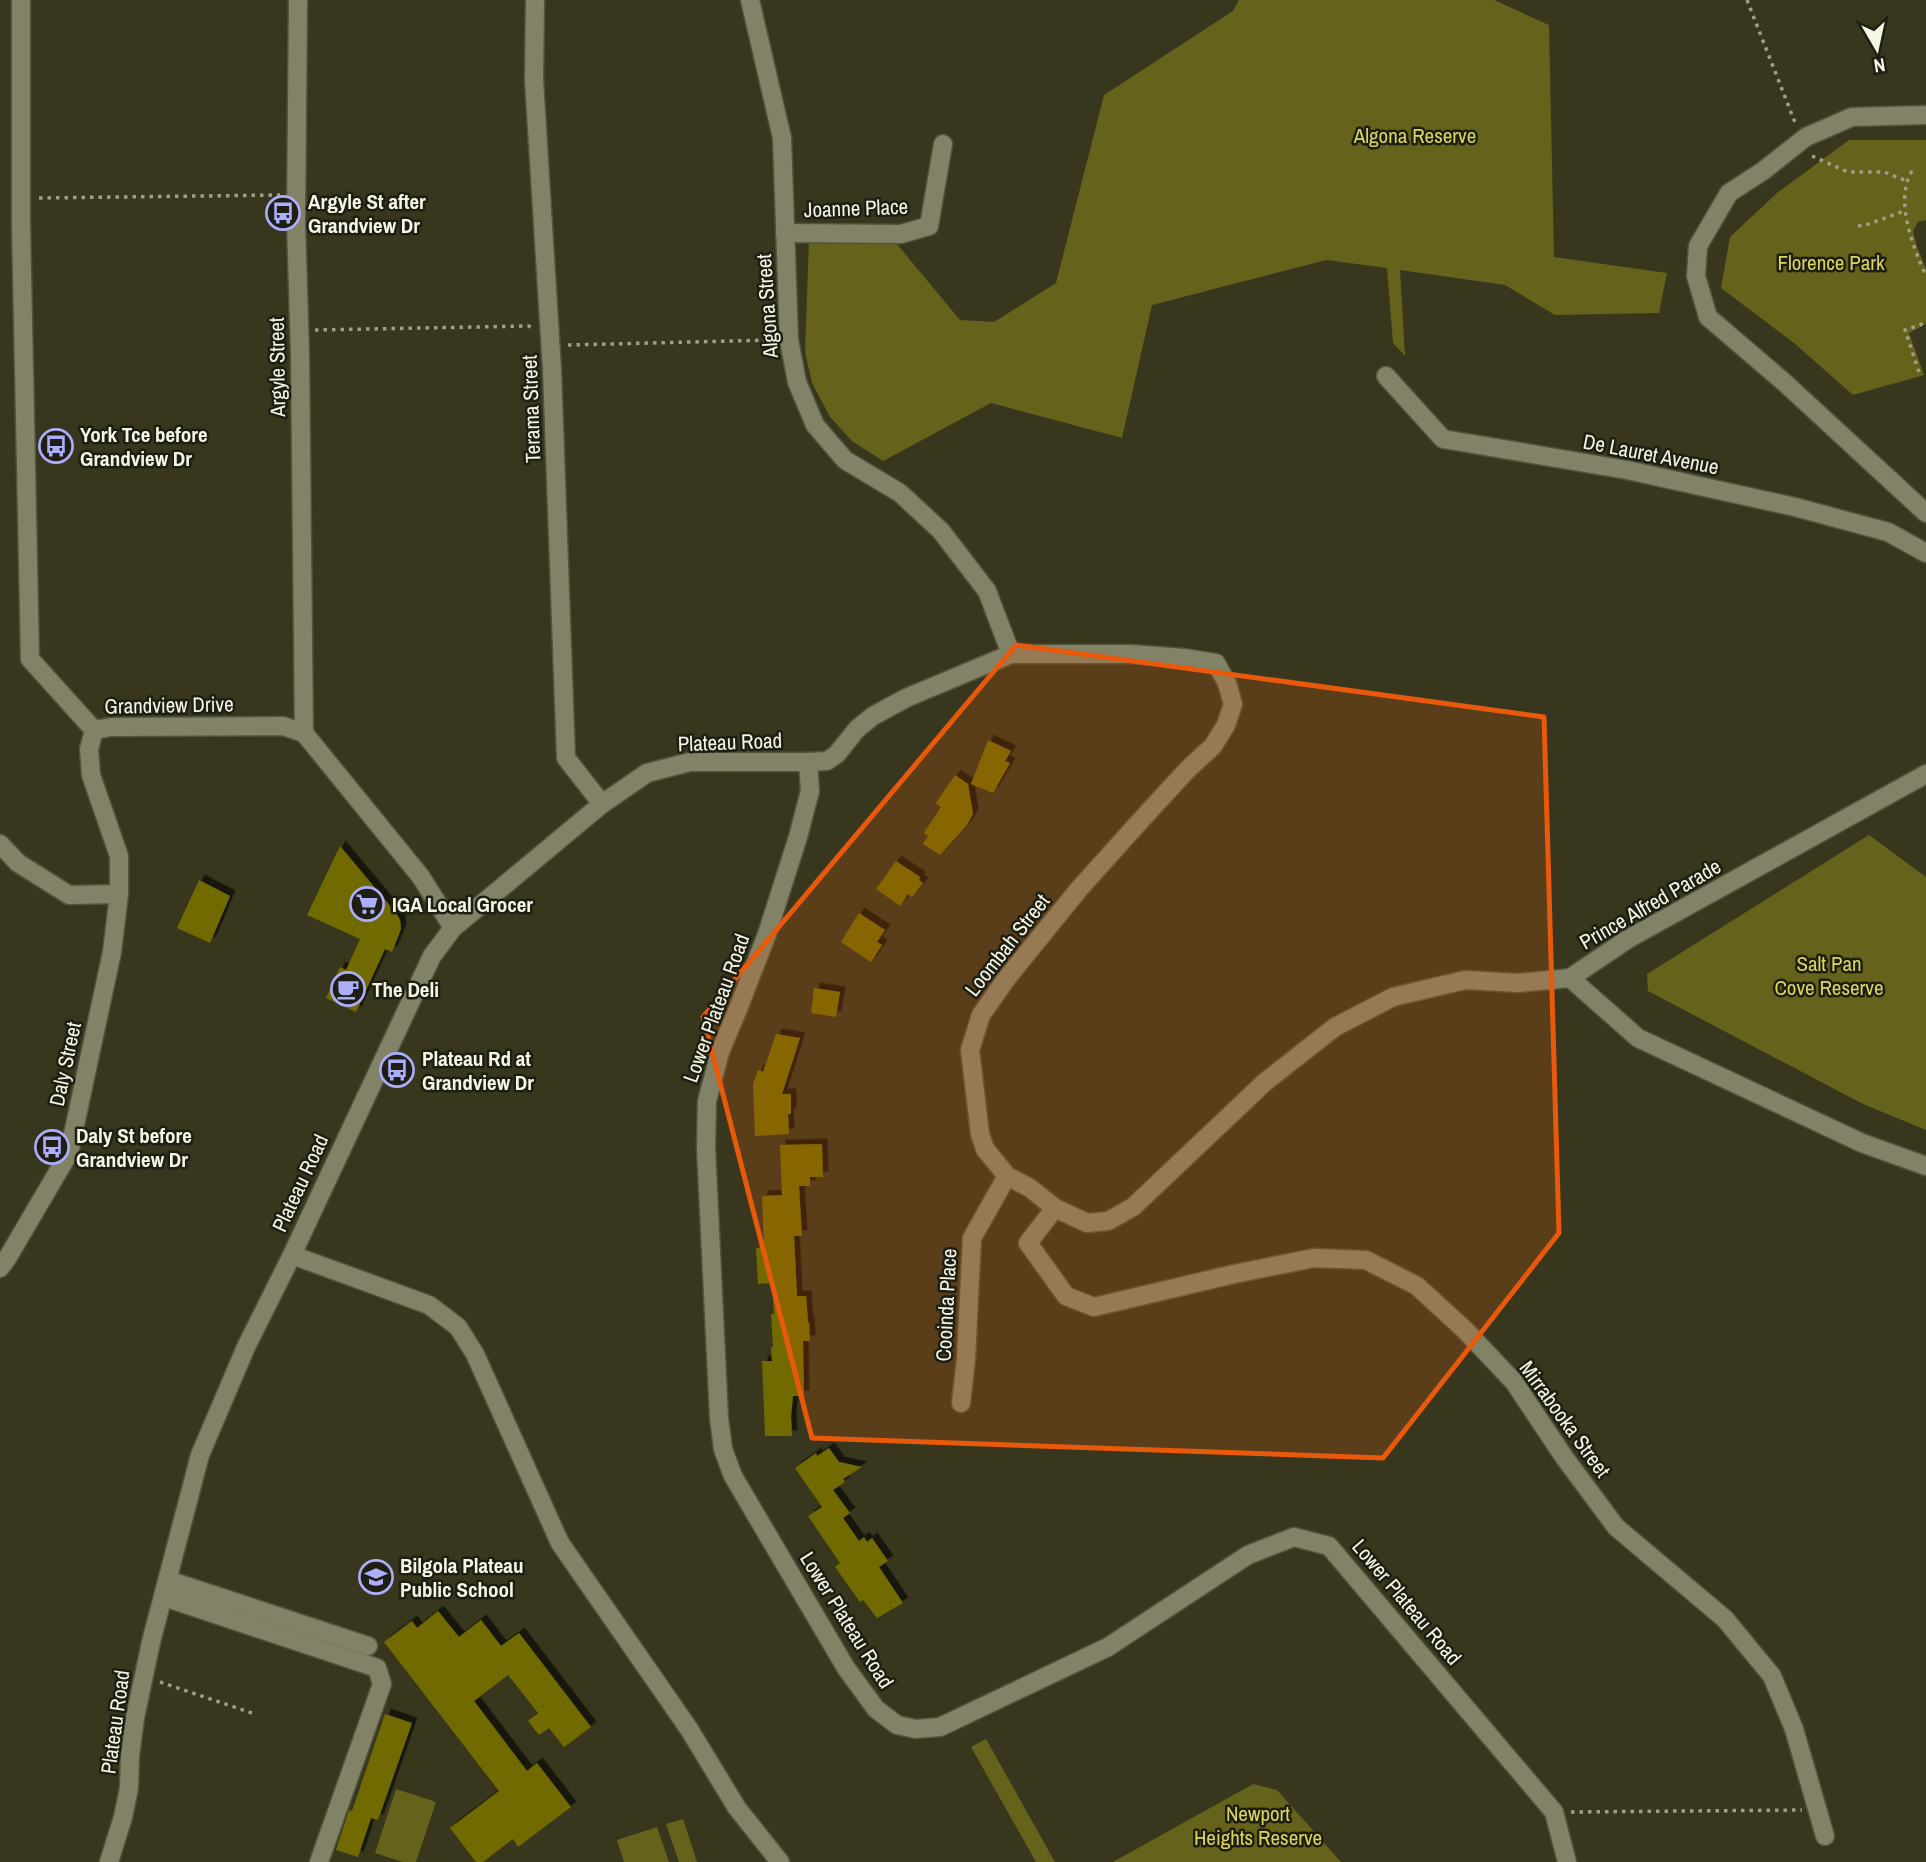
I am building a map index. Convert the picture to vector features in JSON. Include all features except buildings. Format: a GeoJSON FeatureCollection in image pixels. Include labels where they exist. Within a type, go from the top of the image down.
{"type":"FeatureCollection","features":[{"type":"Feature","properties":{"kind":"street"},"geometry":{"type":"LineString","coordinates":[[21,0],[20,198],[30,659],[94,730]]}},
{"type":"Feature","properties":{"kind":"street","name":"Argyle Street"},"geometry":{"type":"LineString","coordinates":[[298,0],[296,195],[304,733]]}},
{"type":"Feature","properties":{"kind":"street","name":"Terama Street"},"geometry":{"type":"LineString","coordinates":[[535,0],[534,80],[552,370],[566,758],[602,804]]}},
{"type":"Feature","properties":{"kind":"street","name":"Algona Street"},"geometry":{"type":"LineString","coordinates":[[750,0],[782,138],[789,340],[797,382],[815,425],[845,460],[900,493],[941,531],[987,591],[1011,653]]}},
{"type":"Feature","properties":{"kind":"street"},"geometry":{"type":"LineString","coordinates":[[1926,116],[1852,117],[1802,140],[1763,171],[1729,193],[1698,246],[1696,276],[1709,317],[1786,383],[1926,513]]}},
{"type":"Feature","properties":{"kind":"street","name":"Joanne Place"},"geometry":{"type":"LineString","coordinates":[[785,233],[901,233],[929,226],[943,144]]}},
{"type":"Feature","properties":{"kind":"street","name":"De Lauret Avenue"},"geometry":{"type":"LineString","coordinates":[[1386,376],[1443,439],[1627,470],[1795,507],[1888,532],[1926,553]]}},
{"type":"Feature","properties":{"kind":"street","name":"Loombah Street"},"geometry":{"type":"LineString","coordinates":[[808,762],[827,761],[873,716],[906,698],[1011,653],[1131,654],[1216,663],[1227,683],[1233,704],[1226,725],[1213,746],[1188,769],[1079,889],[1007,978],[981,1015],[970,1050],[980,1134],[985,1149],[1007,1177],[1030,1188],[1055,1208],[1087,1223],[1108,1220],[1133,1207],[1265,1082],[1335,1027],[1393,998],[1465,980],[1519,983],[1570,978]]}},
{"type":"Feature","properties":{"kind":"street","name":"Grandview Drive"},"geometry":{"type":"LineString","coordinates":[[119,894],[119,856],[91,775],[89,749],[94,730],[111,727],[283,726],[304,733]]}},
{"type":"Feature","properties":{"kind":"street"},"geometry":{"type":"LineString","coordinates":[[304,733],[421,877],[453,928]]}},
{"type":"Feature","properties":{"kind":"street","name":"Plateau Road"},"geometry":{"type":"LineString","coordinates":[[109,1862],[123,1817],[130,1756],[144,1677],[200,1455],[246,1346],[292,1255],[432,956],[453,928],[602,804],[647,773],[690,762],[808,762]]}},
{"type":"Feature","properties":{"kind":"street","name":"Lower Plateau Road"},"geometry":{"type":"LineString","coordinates":[[808,762],[810,791],[798,837],[767,934],[720,1052],[707,1101],[706,1148],[718,1406],[723,1449],[733,1476],[846,1668],[876,1709],[897,1725],[916,1729],[940,1727],[1108,1647],[1248,1555],[1294,1537],[1329,1545],[1555,1812],[1567,1862]]}},
{"type":"Feature","properties":{"kind":"street","name":"Prince Alfred Parade"},"geometry":{"type":"LineString","coordinates":[[1926,774],[1628,939],[1570,978],[1638,1038],[1862,1143],[1926,1166]]}},
{"type":"Feature","properties":{"kind":"street"},"geometry":{"type":"LineString","coordinates":[[0,844],[18,863],[69,895],[119,894]]}},
{"type":"Feature","properties":{"kind":"street","name":"Daly Street"},"geometry":{"type":"LineString","coordinates":[[0,1268],[69,1153],[112,952],[119,894]]}},
{"type":"Feature","properties":{"kind":"street","name":"Cooinda Place"},"geometry":{"type":"LineString","coordinates":[[961,1403],[967,1359],[972,1238],[1007,1177]]}},
{"type":"Feature","properties":{"kind":"street","name":"Mirrabooka Street"},"geometry":{"type":"LineString","coordinates":[[1055,1208],[1028,1243],[1066,1296],[1094,1307],[1314,1258],[1366,1260],[1417,1286],[1465,1330],[1514,1382],[1564,1457],[1616,1527],[1726,1619],[1772,1676],[1794,1729],[1825,1836]]}},
{"type":"Feature","properties":{"kind":"street"},"geometry":{"type":"LineString","coordinates":[[292,1255],[429,1306],[458,1327],[475,1354],[560,1543],[689,1729],[737,1808],[780,1862]]}},
{"type":"Feature","properties":{"kind":"street"},"geometry":{"type":"LineString","coordinates":[[166,1588],[368,1646]]}},
{"type":"Feature","properties":{"kind":"street"},"geometry":{"type":"LineString","coordinates":[[166,1588],[377,1668],[382,1684],[319,1862]]}},
{"type":"Feature","properties":{"kind":"path"},"geometry":{"type":"LineString","coordinates":[[1747,0],[1808,154],[1848,172],[1884,172],[1907,181]]}},
{"type":"Feature","properties":{"kind":"path"},"geometry":{"type":"LineString","coordinates":[[1912,171],[1907,181],[1905,211],[1914,249],[1926,276]]}},
{"type":"Feature","properties":{"kind":"path"},"geometry":{"type":"LineString","coordinates":[[20,198],[296,195]]}},
{"type":"Feature","properties":{"kind":"path"},"geometry":{"type":"LineString","coordinates":[[1858,226],[1905,211]]}},
{"type":"Feature","properties":{"kind":"path"},"geometry":{"type":"LineString","coordinates":[[1919,372],[1905,330],[1926,321]]}},
{"type":"Feature","properties":{"kind":"path"},"geometry":{"type":"LineString","coordinates":[[144,1677],[252,1713]]}},
{"type":"Feature","properties":{"kind":"path"},"geometry":{"type":"LineString","coordinates":[[1555,1812],[1818,1810]]}},
{"type":"Feature","properties":{"kind":"highlighted area"},"geometry":{"type":"Polygon","coordinates":[[[1016,645],[1544,717],[1559,1233],[1383,1458],[812,1438],[703,1017],[1016,645]]]}},
{"type":"Feature","properties":{"kind":"green space","name":"Algona Reserve"},"geometry":{"type":"Polygon","coordinates":[[[1239,0],[1494,0],[1549,25],[1554,257],[1667,273],[1659,313],[1555,315],[1505,285],[1400,270],[1405,356],[1393,343],[1387,268],[1326,260],[1152,305],[1122,438],[991,403],[883,461],[852,441],[830,417],[812,383],[805,352],[809,240],[896,243],[960,320],[994,322],[1056,283],[1104,95],[1233,11],[1239,0]]]}},
{"type":"Feature","properties":{"kind":"green space","name":"Florence Park"},"geometry":{"type":"Polygon","coordinates":[[[1849,140],[1926,140],[1926,220],[1918,222],[1913,231],[1926,269],[1926,324],[1909,333],[1924,375],[1853,395],[1794,343],[1721,288],[1730,237],[1777,193],[1849,140]]]}},
{"type":"Feature","properties":{"kind":"green space","name":"Salt Pan Cove Reserve"},"geometry":{"type":"Polygon","coordinates":[[[1869,835],[1926,877],[1926,1130],[1863,1104],[1648,991],[1647,974],[1869,835]]]}},
{"type":"Feature","properties":{"kind":"green space"},"geometry":{"type":"Polygon","coordinates":[[[986,1739],[1055,1862],[1036,1862],[971,1747],[986,1739]]]}},
{"type":"Feature","properties":{"kind":"green space","name":"Newport Heights Reserve"},"geometry":{"type":"Polygon","coordinates":[[[1253,1784],[1277,1790],[1341,1862],[1113,1862],[1253,1784]]]}},
{"type":"Feature","properties":{"kind":"green space"},"geometry":{"type":"Polygon","coordinates":[[[396,1789],[436,1802],[416,1862],[403,1862],[375,1853],[396,1789]]]}},
{"type":"Feature","properties":{"kind":"green space"},"geometry":{"type":"Polygon","coordinates":[[[683,1819],[697,1862],[679,1862],[666,1824],[683,1819]]]}},
{"type":"Feature","properties":{"kind":"green space"},"geometry":{"type":"Polygon","coordinates":[[[657,1827],[669,1862],[624,1862],[617,1840],[657,1827]]]}},
{"type":"Feature","properties":{"kind":"place","name":"Argyle St after Grandview Dr"},"geometry":{"type":"Point","coordinates":[283,213]}},
{"type":"Feature","properties":{"kind":"place","name":"York Tce before Grandview Dr"},"geometry":{"type":"Point","coordinates":[56,446]}},
{"type":"Feature","properties":{"kind":"place","name":"IGA Local Grocer"},"geometry":{"type":"Point","coordinates":[367,904]}},
{"type":"Feature","properties":{"kind":"place","name":"The Deli"},"geometry":{"type":"Point","coordinates":[348,989]}},
{"type":"Feature","properties":{"kind":"place","name":"Plateau Rd at Grandview Dr"},"geometry":{"type":"Point","coordinates":[397,1070]}},
{"type":"Feature","properties":{"kind":"place","name":"Daly St before Grandview Dr"},"geometry":{"type":"Point","coordinates":[52,1147]}},
{"type":"Feature","properties":{"kind":"place","name":"Bilgola Plateau Public School"},"geometry":{"type":"Point","coordinates":[376,1577]}}]}
